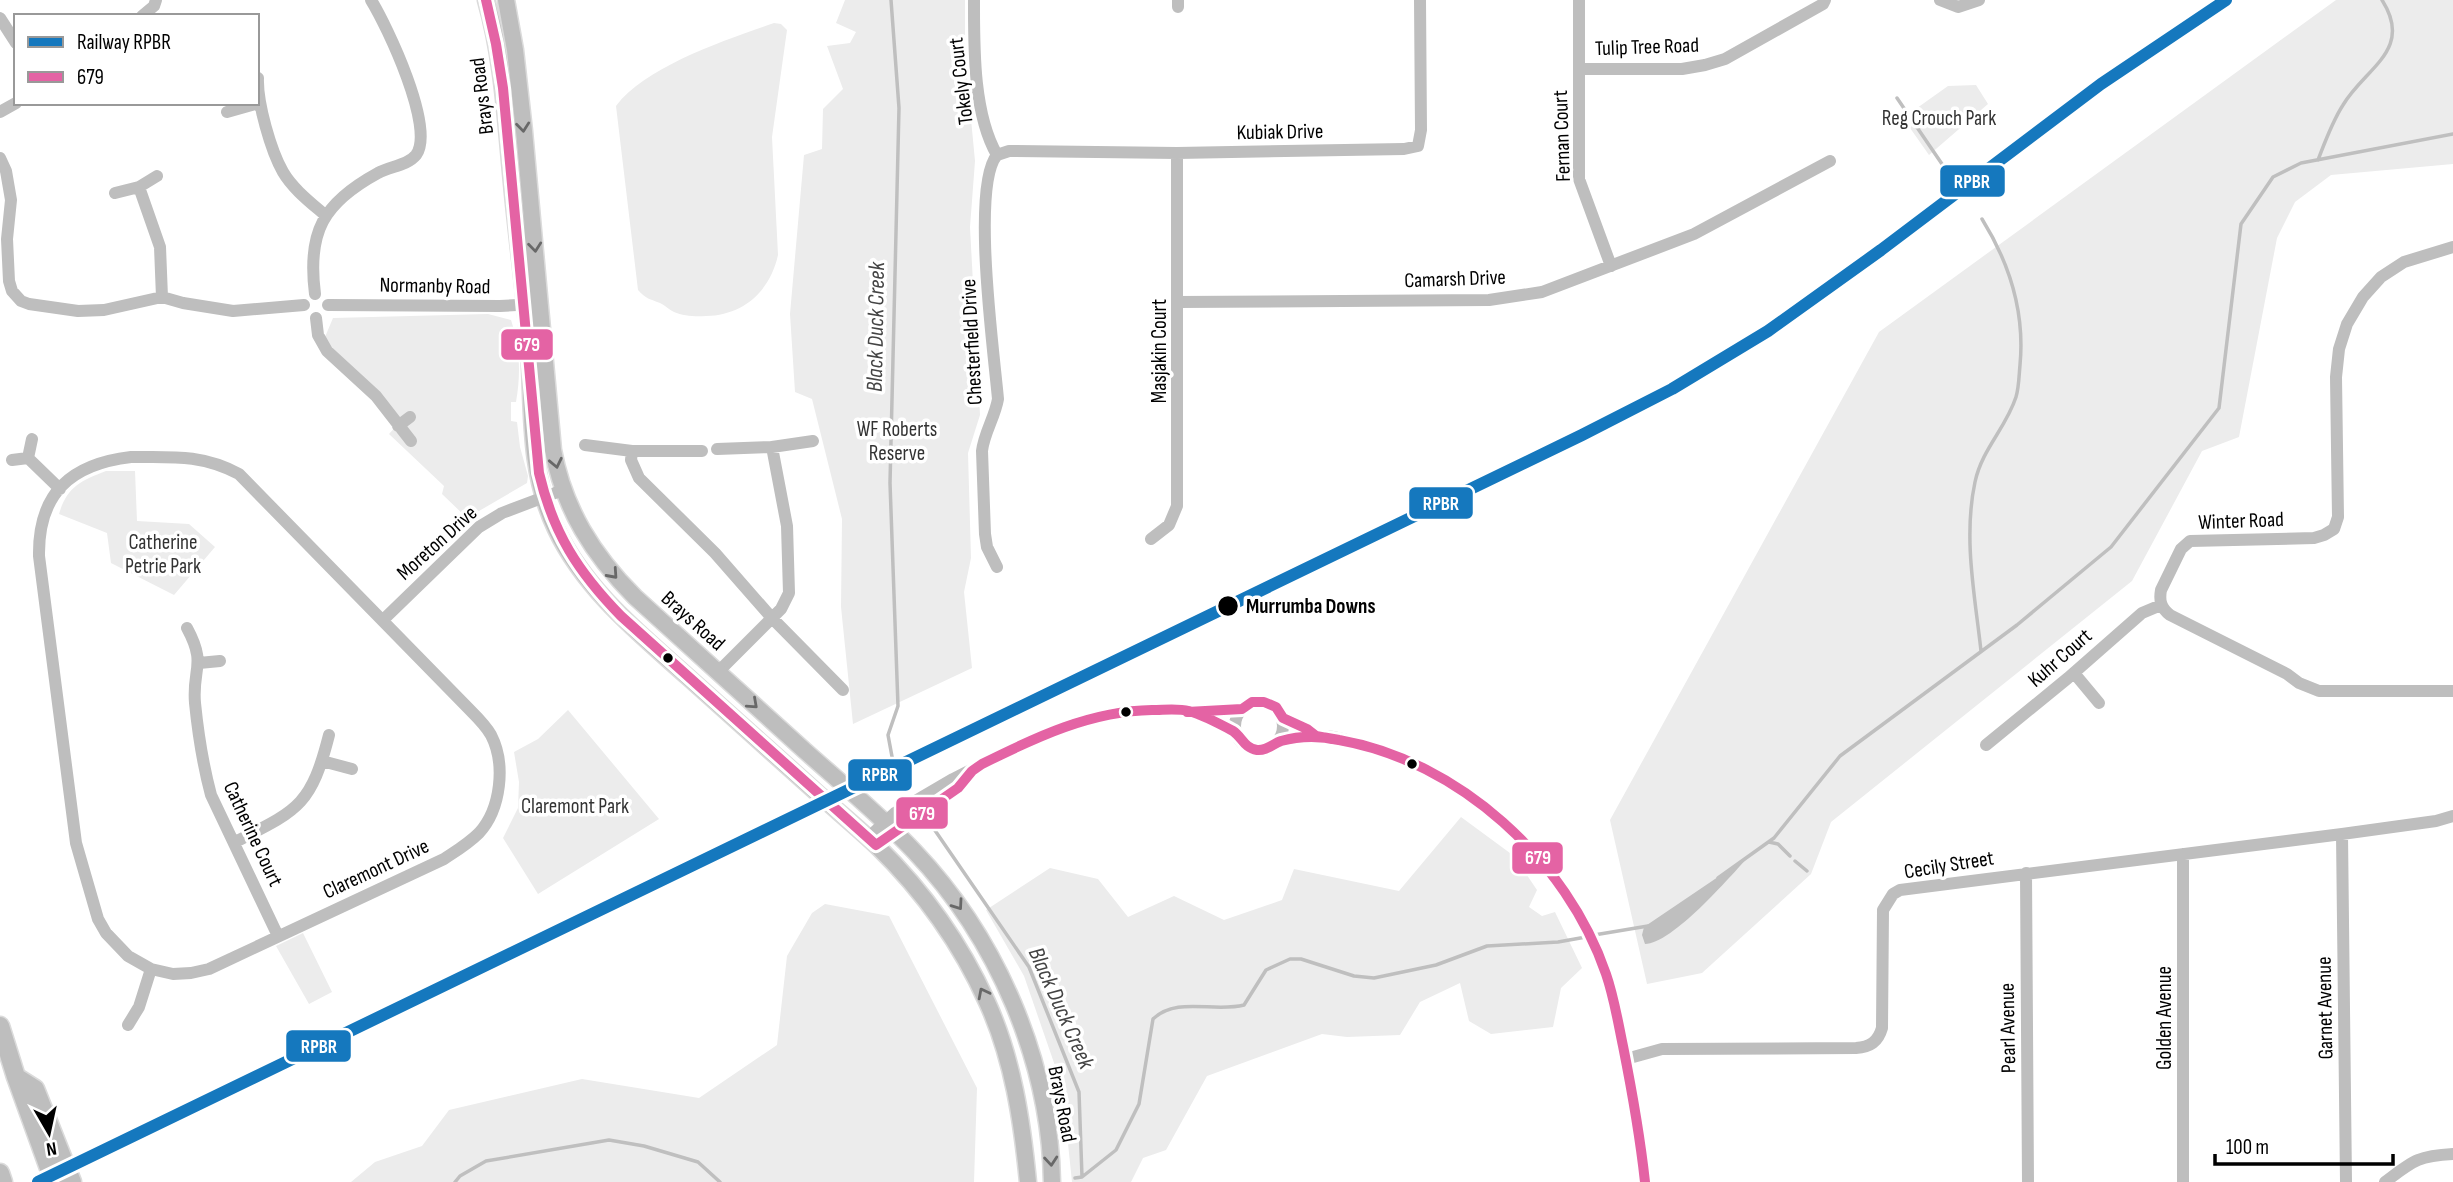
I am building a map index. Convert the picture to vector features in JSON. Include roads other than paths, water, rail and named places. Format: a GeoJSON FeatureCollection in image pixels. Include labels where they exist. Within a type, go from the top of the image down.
{"type":"FeatureCollection","features":[{"type":"Feature","properties":{"kind":"highway"},"geometry":{"type":"LineString","coordinates":[[0,1026],[54,1182]]}},
{"type":"Feature","properties":{"kind":"highway"},"geometry":{"type":"LineString","coordinates":[[16,1077],[35,1089],[72,1182]]}},
{"type":"Feature","properties":{"kind":"highway"},"geometry":{"type":"LineString","coordinates":[[0,1173],[3,1182]]}},
{"type":"Feature","properties":{"kind":"main road","name":"Brays Road"},"geometry":{"type":"LineString","coordinates":[[486,0],[500,70],[551,435],[563,490],[578,525],[615,577],[889,827],[943,884],[986,948],[1029,1046],[1046,1123],[1052,1182]]}},
{"type":"Feature","properties":{"kind":"main road","name":"Brays Road"},"geometry":{"type":"LineString","coordinates":[[506,0],[515,50],[533,304],[531,427],[535,462],[556,530],[574,561],[616,611],[872,841],[931,906],[967,961],[1001,1038],[1016,1091],[1028,1182]]}},
{"type":"Feature","properties":{"kind":"main road"},"geometry":{"type":"LineString","coordinates":[[574,561],[575,545],[571,536],[578,525]]}},
{"type":"Feature","properties":{"kind":"main road"},"geometry":{"type":"LineString","coordinates":[[783,731],[787,746],[795,757],[788,766]]}},
{"type":"Feature","properties":{"kind":"street"},"geometry":{"type":"LineString","coordinates":[[144,14],[154,6],[156,0]]}},
{"type":"Feature","properties":{"kind":"street"},"geometry":{"type":"LineString","coordinates":[[315,295],[313,249],[325,215],[379,172],[405,163],[415,156],[421,145],[422,133],[402,62],[391,34],[371,0]]}},
{"type":"Feature","properties":{"kind":"street","name":"Tokely Court"},"geometry":{"type":"LineString","coordinates":[[974,0],[974,56],[988,139],[997,155]]}},
{"type":"Feature","properties":{"kind":"street","name":"Kubiak Drive"},"geometry":{"type":"LineString","coordinates":[[997,155],[1009,151],[1177,153],[1404,149],[1418,146],[1421,130],[1420,0]]}},
{"type":"Feature","properties":{"kind":"street","name":"Fernan Court"},"geometry":{"type":"LineString","coordinates":[[1579,0],[1579,179],[1611,266]]}},
{"type":"Feature","properties":{"kind":"street","name":"Tulip Tree Road"},"geometry":{"type":"LineString","coordinates":[[1579,69],[1682,69],[1705,65],[1725,59],[1823,4],[1825,0]]}},
{"type":"Feature","properties":{"kind":"street"},"geometry":{"type":"LineString","coordinates":[[1940,0],[1958,7],[1979,0]]}},
{"type":"Feature","properties":{"kind":"street"},"geometry":{"type":"LineString","coordinates":[[0,18],[14,40]]}},
{"type":"Feature","properties":{"kind":"street"},"geometry":{"type":"LineString","coordinates":[[259,103],[283,173],[295,188],[325,215]]}},
{"type":"Feature","properties":{"kind":"street"},"geometry":{"type":"LineString","coordinates":[[228,112],[252,105]]}},
{"type":"Feature","properties":{"kind":"street","name":"Masjakin Court"},"geometry":{"type":"LineString","coordinates":[[1151,540],[1169,525],[1177,506],[1177,153]]}},
{"type":"Feature","properties":{"kind":"street","name":"Chesterfield Drive"},"geometry":{"type":"LineString","coordinates":[[997,155],[989,167],[985,237],[998,399],[983,440],[982,451],[985,534],[987,547],[998,567]]}},
{"type":"Feature","properties":{"kind":"street"},"geometry":{"type":"LineString","coordinates":[[0,158],[6,171],[11,200],[6,293],[21,301],[78,311],[104,310],[162,297],[233,311],[304,305]]}},
{"type":"Feature","properties":{"kind":"street","name":"Camarsh Drive"},"geometry":{"type":"LineString","coordinates":[[1178,302],[1489,300],[1542,292],[1694,234],[1830,161]]}},
{"type":"Feature","properties":{"kind":"street"},"geometry":{"type":"LineString","coordinates":[[115,193],[139,187],[157,176]]}},
{"type":"Feature","properties":{"kind":"street"},"geometry":{"type":"LineString","coordinates":[[139,187],[160,247],[162,297]]}},
{"type":"Feature","properties":{"kind":"street","name":"Winter Road"},"geometry":{"type":"LineString","coordinates":[[2161,605],[2161,590],[2181,549],[2190,541],[2314,538],[2324,536],[2334,529],[2337,517],[2336,377],[2339,349],[2347,324],[2362,297],[2381,277],[2404,262],[2453,247]]}},
{"type":"Feature","properties":{"kind":"street"},"geometry":{"type":"LineString","coordinates":[[315,295],[322,296],[328,305],[326,313],[316,318],[305,313],[304,305],[307,298],[315,295]]}},
{"type":"Feature","properties":{"kind":"street","name":"Normanby Road"},"geometry":{"type":"LineString","coordinates":[[328,305],[533,304]]}},
{"type":"Feature","properties":{"kind":"street"},"geometry":{"type":"LineString","coordinates":[[316,318],[317,335],[327,351],[376,396],[411,441]]}},
{"type":"Feature","properties":{"kind":"street"},"geometry":{"type":"LineString","coordinates":[[398,426],[410,417]]}},
{"type":"Feature","properties":{"kind":"street"},"geometry":{"type":"LineString","coordinates":[[28,457],[32,439]]}},
{"type":"Feature","properties":{"kind":"street"},"geometry":{"type":"LineString","coordinates":[[717,449],[772,447],[813,441]]}},
{"type":"Feature","properties":{"kind":"street"},"geometry":{"type":"LineString","coordinates":[[586,444],[632,451],[702,451]]}},
{"type":"Feature","properties":{"kind":"street"},"geometry":{"type":"LineString","coordinates":[[718,672],[780,609],[789,593],[788,534],[772,447]]}},
{"type":"Feature","properties":{"kind":"street"},"geometry":{"type":"LineString","coordinates":[[632,451],[631,460],[639,478],[715,553],[771,617],[843,690]]}},
{"type":"Feature","properties":{"kind":"street"},"geometry":{"type":"LineString","coordinates":[[12,460],[28,457]]}},
{"type":"Feature","properties":{"kind":"street"},"geometry":{"type":"LineString","coordinates":[[28,457],[60,489]]}},
{"type":"Feature","properties":{"kind":"street","name":"Claremont Drive"},"geometry":{"type":"LineString","coordinates":[[179,457],[202,458],[221,464],[239,474],[383,620],[470,709],[490,734],[497,751],[498,792],[492,813],[481,831],[444,859],[230,960],[200,971],[173,974],[151,970],[128,956],[106,933],[98,919],[76,843],[39,556],[42,522],[60,489],[75,474],[106,460],[179,457]]}},
{"type":"Feature","properties":{"kind":"street","name":"Moreton Drive"},"geometry":{"type":"LineString","coordinates":[[383,620],[479,527],[502,513],[563,490]]}},
{"type":"Feature","properties":{"kind":"street"},"geometry":{"type":"LineString","coordinates":[[2161,605],[2170,615],[2319,691],[2453,691]]}},
{"type":"Feature","properties":{"kind":"street","name":"Kuhr Court"},"geometry":{"type":"LineString","coordinates":[[1986,745],[2142,613],[2161,605]]}},
{"type":"Feature","properties":{"kind":"street","name":"Catherine Court"},"geometry":{"type":"LineString","coordinates":[[187,628],[198,651],[195,699],[205,775],[211,795],[278,936]]}},
{"type":"Feature","properties":{"kind":"street"},"geometry":{"type":"LineString","coordinates":[[199,663],[220,661]]}},
{"type":"Feature","properties":{"kind":"street"},"geometry":{"type":"LineString","coordinates":[[2074,673],[2099,703]]}},
{"type":"Feature","properties":{"kind":"street"},"geometry":{"type":"LineString","coordinates":[[1236,733],[1236,720],[1242,709],[1252,702],[1264,702],[1276,708],[1283,718],[1316,736]]}},
{"type":"Feature","properties":{"kind":"street"},"geometry":{"type":"LineString","coordinates":[[872,841],[889,827],[959,787],[973,770],[1024,743],[1086,719],[1133,711],[1242,709]]}},
{"type":"Feature","properties":{"kind":"street"},"geometry":{"type":"LineString","coordinates":[[1192,712],[1236,733],[1246,746],[1258,750],[1269,748],[1278,741],[1283,730],[1283,718]]}},
{"type":"Feature","properties":{"kind":"street"},"geometry":{"type":"LineString","coordinates":[[235,842],[293,810],[303,800],[315,780],[329,735]]}},
{"type":"Feature","properties":{"kind":"street"},"geometry":{"type":"LineString","coordinates":[[1278,741],[1316,736],[1369,747],[1428,771],[1458,787],[1491,810],[1547,867],[1568,896],[1604,967],[1626,1059],[1639,1131],[1644,1182]]}},
{"type":"Feature","properties":{"kind":"street"},"geometry":{"type":"LineString","coordinates":[[322,761],[352,769]]}},
{"type":"Feature","properties":{"kind":"street","name":"Cecily Street"},"geometry":{"type":"LineString","coordinates":[[1626,1059],[1662,1049],[1856,1048],[1871,1045],[1877,1041],[1882,1028],[1882,918],[1887,902],[1893,894],[1909,888],[2342,834],[2436,821],[2453,816]]}},
{"type":"Feature","properties":{"kind":"street","name":"Garnet Avenue"},"geometry":{"type":"LineString","coordinates":[[2342,834],[2346,1182]]}},
{"type":"Feature","properties":{"kind":"street","name":"Golden Avenue"},"geometry":{"type":"LineString","coordinates":[[2183,854],[2183,1182]]}},
{"type":"Feature","properties":{"kind":"street","name":"Pearl Avenue"},"geometry":{"type":"LineString","coordinates":[[2025,873],[2028,1182]]}},
{"type":"Feature","properties":{"kind":"street"},"geometry":{"type":"LineString","coordinates":[[128,1025],[139,1007],[151,970]]}},
{"type":"Feature","properties":{"kind":"street"},"geometry":{"type":"LineString","coordinates":[[2385,1182],[2413,1160],[2427,1155],[2453,1154]]}},
{"type":"Feature","properties":{"kind":"waterway","name":"Black Duck Creek"},"geometry":{"type":"LineString","coordinates":[[891,0],[899,108],[890,483],[898,706],[888,735],[896,778]]}},
{"type":"Feature","properties":{"kind":"waterway"},"geometry":{"type":"LineString","coordinates":[[2318,160],[2343,105],[2390,45],[2390,17],[2382,0]]}},
{"type":"Feature","properties":{"kind":"waterway"},"geometry":{"type":"LineString","coordinates":[[1897,98],[1942,164]]}},
{"type":"Feature","properties":{"kind":"waterway"},"geometry":{"type":"LineString","coordinates":[[1718,878],[1774,838],[1840,756],[2017,625],[2111,547],[2219,408],[2241,224],[2273,177],[2301,163],[2453,134]]}},
{"type":"Feature","properties":{"kind":"waterway"},"geometry":{"type":"LineString","coordinates":[[1981,651],[1971,567],[1972,503],[1978,470],[2016,397],[2021,345],[2018,307],[2008,271],[1982,219]]}},
{"type":"Feature","properties":{"kind":"waterway","name":"Black Duck Creek"},"geometry":{"type":"LineString","coordinates":[[934,829],[1029,967],[1079,1092],[1082,1177]]}},
{"type":"Feature","properties":{"kind":"waterway"},"geometry":{"type":"LineString","coordinates":[[1769,842],[1778,844],[1790,856]]}},
{"type":"Feature","properties":{"kind":"waterway"},"geometry":{"type":"LineString","coordinates":[[1795,861],[1807,871]]}},
{"type":"Feature","properties":{"kind":"waterway"},"geometry":{"type":"LineString","coordinates":[[1594,935],[1648,926]]}},
{"type":"Feature","properties":{"kind":"waterway"},"geometry":{"type":"LineString","coordinates":[[1075,1178],[1082,1177],[1116,1150],[1139,1104],[1153,1019],[1163,1012],[1184,1007],[1244,1005],[1266,970],[1290,959],[1301,959],[1354,976],[1374,978],[1436,965],[1487,946],[1558,942],[1586,937]]}},
{"type":"Feature","properties":{"kind":"waterway"},"geometry":{"type":"LineString","coordinates":[[455,1182],[460,1176],[486,1161],[609,1140],[644,1146],[698,1162],[720,1182]]}},
{"type":"Feature","properties":{"kind":"rail line","name":"RPBR"},"geometry":{"type":"LineString","coordinates":[[38,1182],[1672,389],[1768,331],[1881,250],[2101,84],[2226,0]]}},
{"type":"Feature","properties":{"kind":"place","name":"Murrumba Downs"},"geometry":{"type":"Point","coordinates":[1228,606]}},
{"type":"Feature","properties":{"kind":"park label","name":"Reg Crouch Park"},"geometry":{"type":"Point","coordinates":[1939,118]}},
{"type":"Feature","properties":{"kind":"park label","name":"WF Roberts Reserve"},"geometry":{"type":"Point","coordinates":[897,441]}},
{"type":"Feature","properties":{"kind":"park label","name":"Catherine Petrie Park"},"geometry":{"type":"Point","coordinates":[163,554]}},
{"type":"Feature","properties":{"kind":"park label","name":"Claremont Park"},"geometry":{"type":"Point","coordinates":[575,806]}}]}
